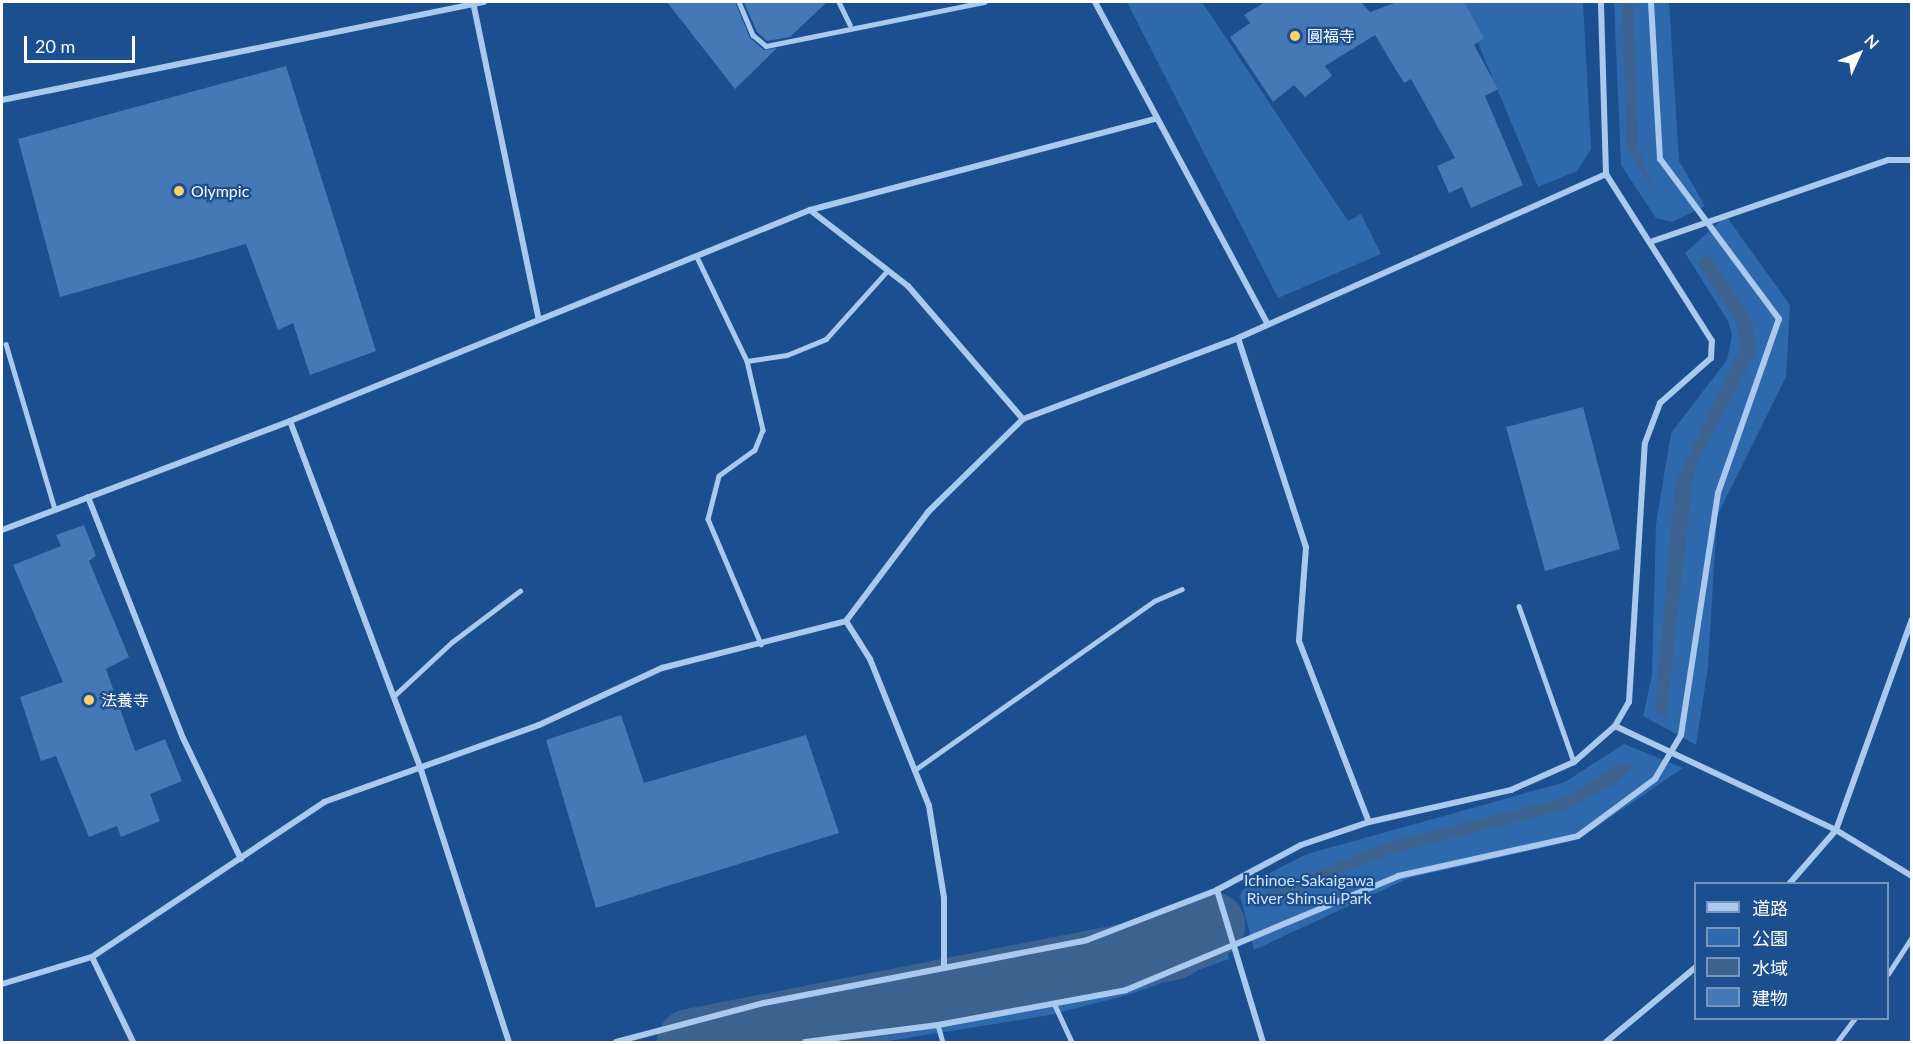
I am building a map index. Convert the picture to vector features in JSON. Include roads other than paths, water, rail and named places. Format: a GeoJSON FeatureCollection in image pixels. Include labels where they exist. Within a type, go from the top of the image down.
{"type":"FeatureCollection","features":[{"type":"Feature","properties":{"kind":"street"},"geometry":{"type":"LineString","coordinates":[[2,100],[474,2],[484,2]]}},
{"type":"Feature","properties":{"kind":"street"},"geometry":{"type":"LineString","coordinates":[[474,2],[538,317]]}},
{"type":"Feature","properties":{"kind":"street"},"geometry":{"type":"LineString","coordinates":[[1095,2],[1268,323]]}},
{"type":"Feature","properties":{"kind":"street"},"geometry":{"type":"LineString","coordinates":[[616,1042],[764,1003],[1087,940],[1217,890],[1301,845],[1370,822],[1511,790],[1574,762],[1615,726],[1629,702],[1645,443],[1660,403],[1711,358],[1712,341],[1653,241],[1606,174],[1601,2]]}},
{"type":"Feature","properties":{"kind":"street"},"geometry":{"type":"LineString","coordinates":[[805,1042],[938,1025],[1126,990],[1398,876],[1578,836],[1655,779],[1681,735],[1718,493],[1779,319],[1660,159],[1651,2]]}},
{"type":"Feature","properties":{"kind":"street"},"geometry":{"type":"LineString","coordinates":[[2,530],[290,421],[538,317],[810,210],[1157,118]]}},
{"type":"Feature","properties":{"kind":"street"},"geometry":{"type":"LineString","coordinates":[[1653,241],[1706,219],[1888,160],[1911,160]]}},
{"type":"Feature","properties":{"kind":"street"},"geometry":{"type":"LineString","coordinates":[[2,984],[92,957],[324,802],[421,770],[539,724],[662,668],[846,621],[928,512],[1023,419],[1238,338],[1606,174]]}},
{"type":"Feature","properties":{"kind":"street"},"geometry":{"type":"LineString","coordinates":[[810,210],[908,286],[1023,419]]}},
{"type":"Feature","properties":{"kind":"street"},"geometry":{"type":"LineString","coordinates":[[1238,338],[1306,547],[1299,640],[1370,822]]}},
{"type":"Feature","properties":{"kind":"street"},"geometry":{"type":"LineString","coordinates":[[290,421],[421,770],[509,1042]]}},
{"type":"Feature","properties":{"kind":"street"},"geometry":{"type":"LineString","coordinates":[[88,497],[183,738],[241,859]]}},
{"type":"Feature","properties":{"kind":"street"},"geometry":{"type":"LineString","coordinates":[[1791,882],[1836,830],[1911,619]]}},
{"type":"Feature","properties":{"kind":"street"},"geometry":{"type":"LineString","coordinates":[[846,621],[870,658],[929,806],[944,898],[944,968]]}},
{"type":"Feature","properties":{"kind":"street"},"geometry":{"type":"LineString","coordinates":[[1615,726],[1836,830],[1911,876]]}},
{"type":"Feature","properties":{"kind":"street"},"geometry":{"type":"LineString","coordinates":[[1217,890],[1263,1042]]}},
{"type":"Feature","properties":{"kind":"street"},"geometry":{"type":"LineString","coordinates":[[92,957],[133,1042]]}},
{"type":"Feature","properties":{"kind":"street"},"geometry":{"type":"LineString","coordinates":[[1606,1042],[1694,968]]}},
{"type":"Feature","properties":{"kind":"lane"},"geometry":{"type":"LineString","coordinates":[[739,2],[753,35],[766,46],[850,25],[985,2]]}},
{"type":"Feature","properties":{"kind":"lane"},"geometry":{"type":"LineString","coordinates":[[839,2],[850,25]]}},
{"type":"Feature","properties":{"kind":"lane"},"geometry":{"type":"LineString","coordinates":[[697,256],[747,361],[763,430],[755,450],[719,476],[708,519],[761,644]]}},
{"type":"Feature","properties":{"kind":"lane"},"geometry":{"type":"LineString","coordinates":[[747,361],[787,355],[825,339],[887,271]]}},
{"type":"Feature","properties":{"kind":"lane"},"geometry":{"type":"LineString","coordinates":[[6,344],[55,510]]}},
{"type":"Feature","properties":{"kind":"lane"},"geometry":{"type":"LineString","coordinates":[[916,769],[1154,601],[1182,590]]}},
{"type":"Feature","properties":{"kind":"lane"},"geometry":{"type":"LineString","coordinates":[[394,696],[452,642],[520,591]]}},
{"type":"Feature","properties":{"kind":"lane"},"geometry":{"type":"LineString","coordinates":[[1519,606],[1574,762]]}},
{"type":"Feature","properties":{"kind":"lane"},"geometry":{"type":"LineString","coordinates":[[1889,971],[1911,937]]}},
{"type":"Feature","properties":{"kind":"lane"},"geometry":{"type":"LineString","coordinates":[[1054,1004],[1072,1042]]}},
{"type":"Feature","properties":{"kind":"lane"},"geometry":{"type":"LineString","coordinates":[[1837,1042],[1854,1020]]}},
{"type":"Feature","properties":{"kind":"lane"},"geometry":{"type":"LineString","coordinates":[[938,1025],[944,1042]]}},
{"type":"Feature","properties":{"kind":"water"},"geometry":{"type":"Polygon","coordinates":[[[1622,2],[1633,2],[1638,147],[1655,193],[1627,147],[1622,2]]]}},
{"type":"Feature","properties":{"kind":"water"},"geometry":{"type":"Polygon","coordinates":[[[1708,253],[1750,316],[1757,349],[1694,470],[1666,717],[1655,712],[1675,483],[1741,347],[1736,321],[1696,261],[1708,253]]]}},
{"type":"Feature","properties":{"kind":"water"},"geometry":{"type":"Polygon","coordinates":[[[1621,762],[1632,767],[1618,782],[1570,808],[1387,855],[1256,907],[1251,898],[1385,843],[1566,797],[1621,762]]]}},
{"type":"Feature","properties":{"kind":"waterway"},"geometry":{"type":"LineString","coordinates":[[690,1042],[1172,947],[1212,925]]}},
{"type":"Feature","properties":{"kind":"place","name":"圓福寺"},"geometry":{"type":"Point","coordinates":[1295,36]}},
{"type":"Feature","properties":{"kind":"place","name":"Olympic"},"geometry":{"type":"Point","coordinates":[179,191]}},
{"type":"Feature","properties":{"kind":"place","name":"法養寺"},"geometry":{"type":"Point","coordinates":[89,700]}},
{"type":"Feature","properties":{"kind":"park label","name":"Ichinoe-Sakaigawa River Shinsui Park"},"geometry":{"type":"Point","coordinates":[1309,889]}}]}
